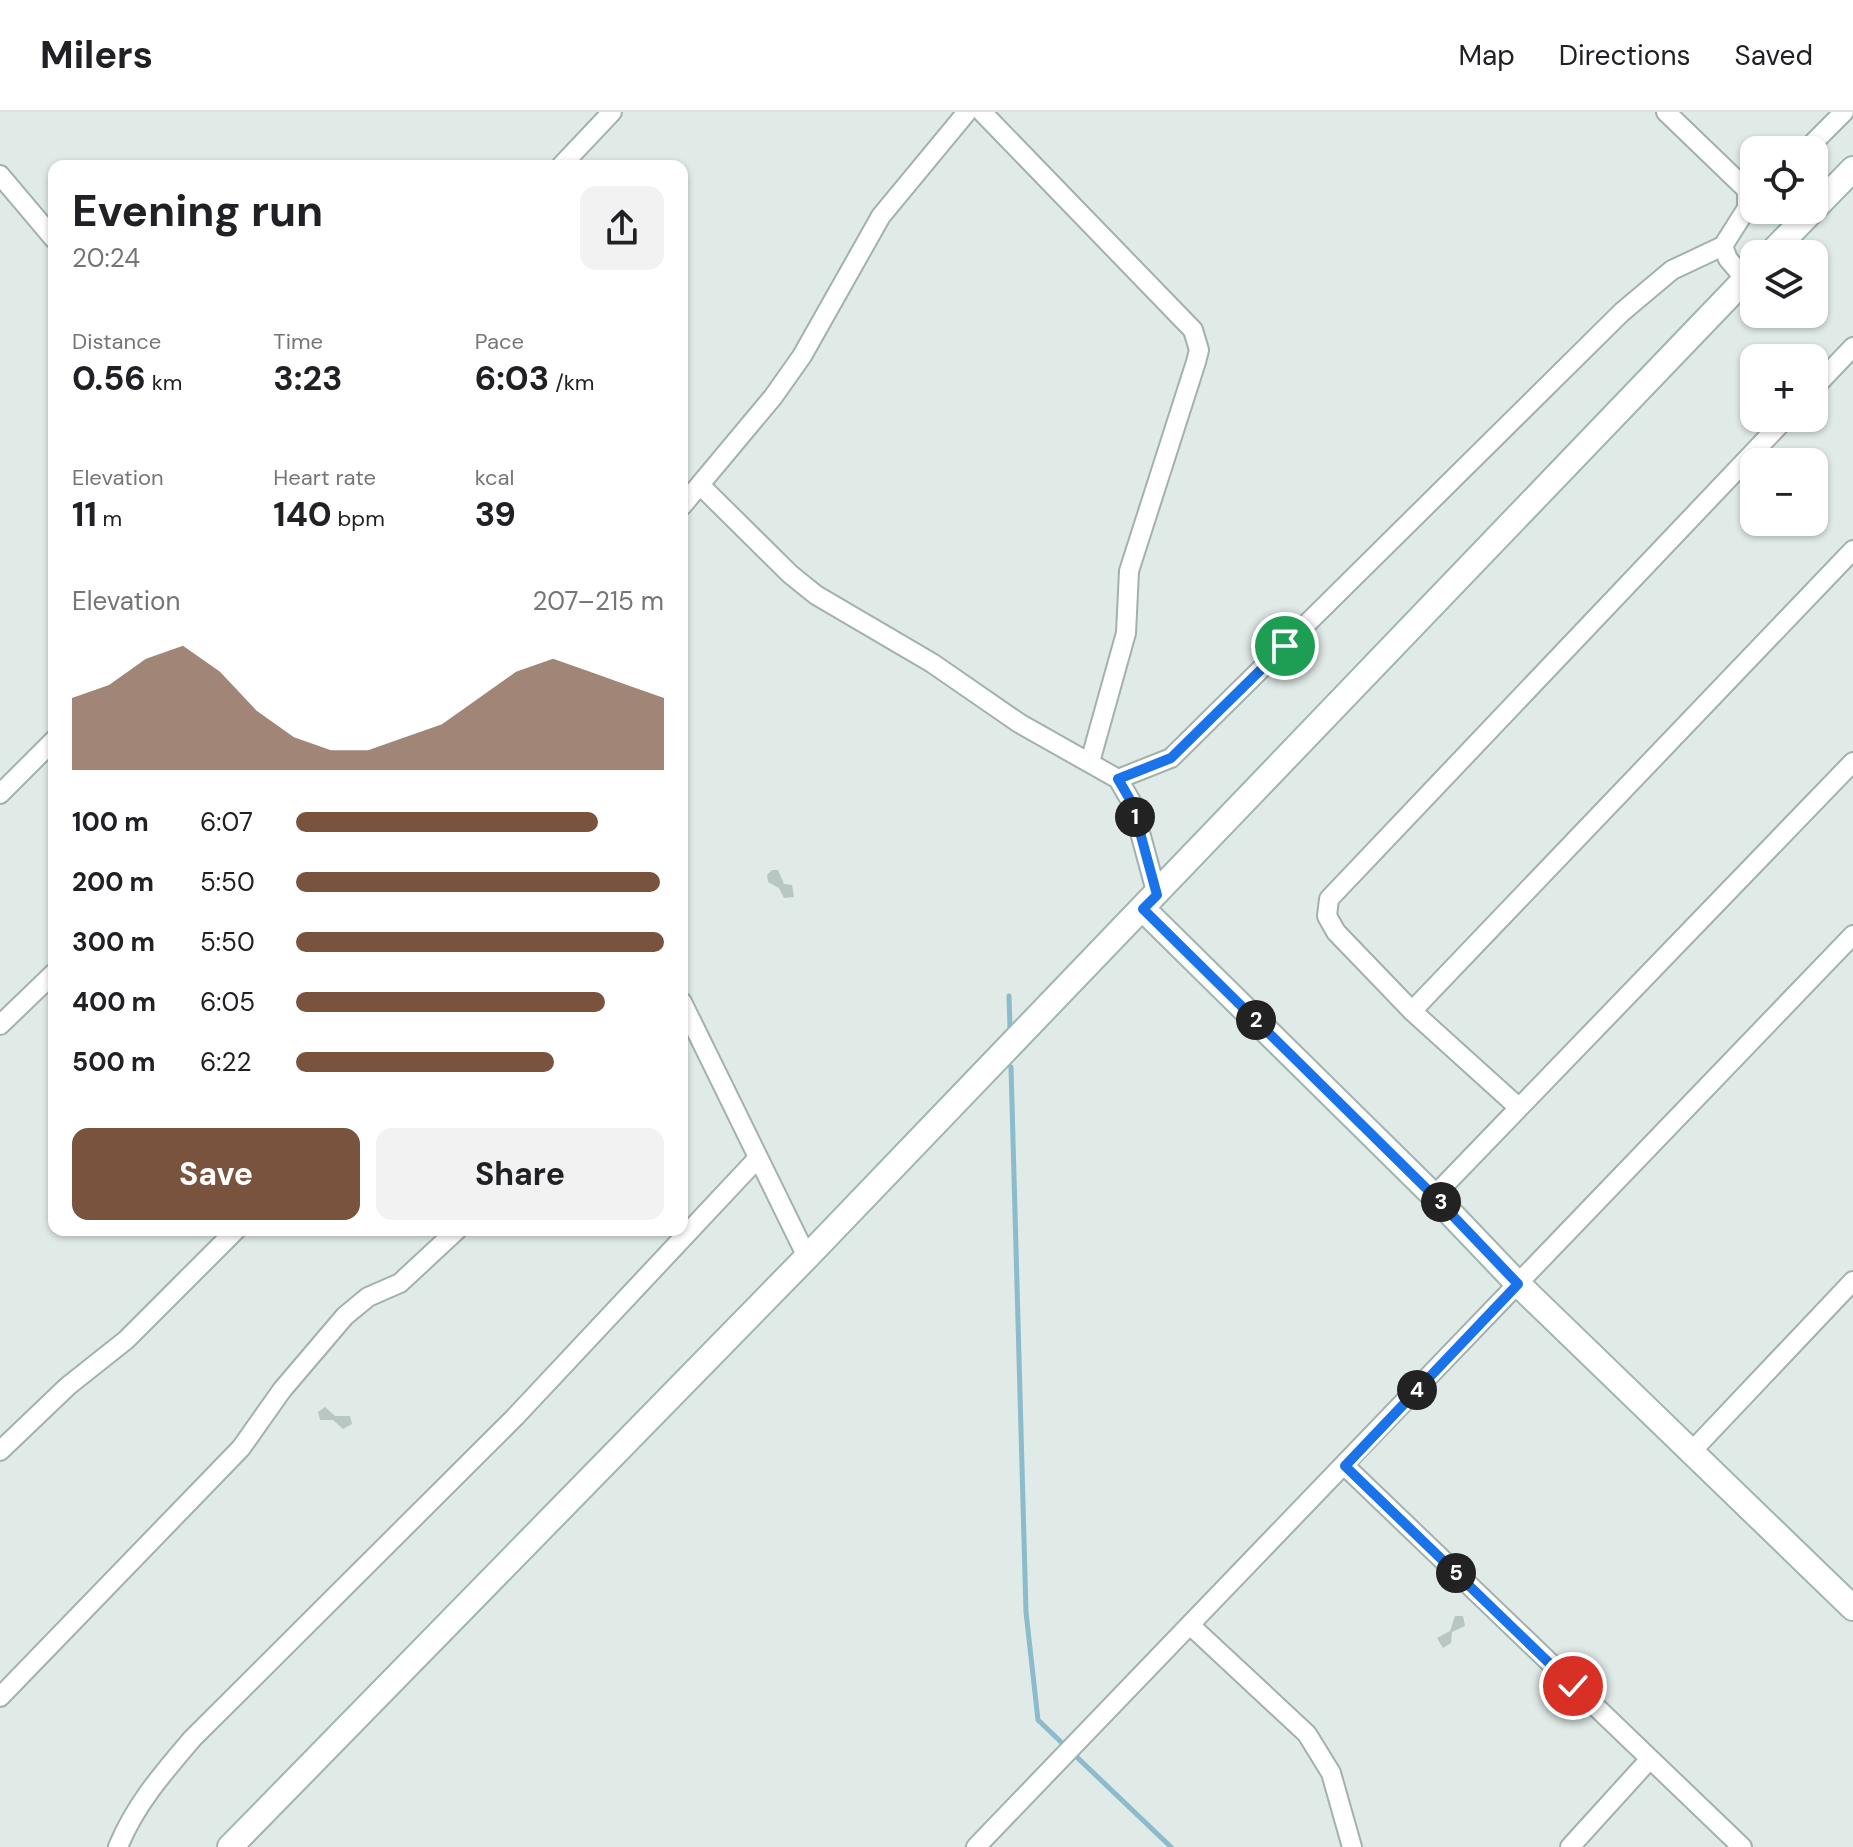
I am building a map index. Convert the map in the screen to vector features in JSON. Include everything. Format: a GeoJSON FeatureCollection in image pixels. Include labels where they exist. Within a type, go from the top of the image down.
{"type":"FeatureCollection","features":[{"type":"Feature","properties":{"kind":"street"},"geometry":{"type":"LineString","coordinates":[[567,160],[612,112]]}},
{"type":"Feature","properties":{"kind":"street"},"geometry":{"type":"LineString","coordinates":[[688,499],[802,356],[854,258],[881,216],[967,112]]}},
{"type":"Feature","properties":{"kind":"street"},"geometry":{"type":"LineString","coordinates":[[982,112],[1193,330],[1198,339],[1196,362],[1129,571],[1126,633],[1090,762]]}},
{"type":"Feature","properties":{"kind":"street"},"geometry":{"type":"LineString","coordinates":[[1666,112],[1740,181]]}},
{"type":"Feature","properties":{"kind":"street"},"geometry":{"type":"LineString","coordinates":[[1820,136],[1844,112]]}},
{"type":"Feature","properties":{"kind":"street"},"geometry":{"type":"LineString","coordinates":[[1828,195],[1853,169]]}},
{"type":"Feature","properties":{"kind":"street"},"geometry":{"type":"LineString","coordinates":[[0,175],[48,232]]}},
{"type":"Feature","properties":{"kind":"street"},"geometry":{"type":"LineString","coordinates":[[1118,779],[1171,758],[1622,312],[1672,270],[1723,246],[1740,219]]}},
{"type":"Feature","properties":{"kind":"street"},"geometry":{"type":"LineString","coordinates":[[1784,240],[1800,224]]}},
{"type":"Feature","properties":{"kind":"street"},"geometry":{"type":"LineString","coordinates":[[1723,246],[1728,259],[1740,268]]}},
{"type":"Feature","properties":{"kind":"street"},"geometry":{"type":"LineString","coordinates":[[230,1847],[807,1257],[1740,285]]}},
{"type":"Feature","properties":{"kind":"street"},"geometry":{"type":"LineString","coordinates":[[1828,373],[1853,347]]}},
{"type":"Feature","properties":{"kind":"street"},"geometry":{"type":"LineString","coordinates":[[1517,1106],[1412,1011],[1332,927],[1326,908],[1329,899],[1773,432]]}},
{"type":"Feature","properties":{"kind":"street"},"geometry":{"type":"LineString","coordinates":[[700,485],[790,574],[816,595],[932,663],[1019,723],[1118,779],[1132,803],[1150,902],[1518,1284],[1853,1608]]}},
{"type":"Feature","properties":{"kind":"street"},"geometry":{"type":"LineString","coordinates":[[1412,1011],[1853,550]]}},
{"type":"Feature","properties":{"kind":"street"},"geometry":{"type":"LineString","coordinates":[[0,794],[48,746]]}},
{"type":"Feature","properties":{"kind":"street"},"geometry":{"type":"LineString","coordinates":[[1434,1196],[1517,1106],[1853,762]]}},
{"type":"Feature","properties":{"kind":"street"},"geometry":{"type":"LineString","coordinates":[[976,1847],[1853,935]]}},
{"type":"Feature","properties":{"kind":"street"},"geometry":{"type":"LineString","coordinates":[[0,1025],[48,979]]}},
{"type":"Feature","properties":{"kind":"street"},"geometry":{"type":"LineString","coordinates":[[688,1018],[807,1257]]}},
{"type":"Feature","properties":{"kind":"street"},"geometry":{"type":"LineString","coordinates":[[688,1233],[757,1159]]}},
{"type":"Feature","properties":{"kind":"street"},"geometry":{"type":"LineString","coordinates":[[0,1451],[77,1378],[126,1340],[230,1236]]}},
{"type":"Feature","properties":{"kind":"street"},"geometry":{"type":"LineString","coordinates":[[0,1697],[241,1448],[291,1379],[345,1316],[368,1297],[400,1283],[451,1236]]}},
{"type":"Feature","properties":{"kind":"street"},"geometry":{"type":"LineString","coordinates":[[118,1847],[127,1825],[156,1780],[192,1739],[515,1417],[685,1236]]}},
{"type":"Feature","properties":{"kind":"street"},"geometry":{"type":"LineString","coordinates":[[1693,1450],[1853,1281]]}},
{"type":"Feature","properties":{"kind":"street"},"geometry":{"type":"LineString","coordinates":[[1345,1466],[1742,1847]]}},
{"type":"Feature","properties":{"kind":"street"},"geometry":{"type":"LineString","coordinates":[[1190,1625],[1307,1734],[1331,1773],[1352,1847]]}},
{"type":"Feature","properties":{"kind":"street"},"geometry":{"type":"LineString","coordinates":[[1570,1847],[1649,1760]]}},
{"type":"Feature","properties":{"kind":"building"},"geometry":{"type":"Polygon","coordinates":[[[772,870],[778,870],[784,884],[792,885],[794,897],[784,898],[779,888],[768,882],[767,875],[772,870]]]}},
{"type":"Feature","properties":{"kind":"building"},"geometry":{"type":"Polygon","coordinates":[[[325,1407],[335,1416],[350,1416],[352,1424],[343,1429],[333,1420],[320,1420],[318,1412],[325,1407]]]}},
{"type":"Feature","properties":{"kind":"building"},"geometry":{"type":"Polygon","coordinates":[[[1455,1616],[1463,1616],[1465,1626],[1452,1632],[1451,1643],[1443,1648],[1437,1638],[1450,1631],[1455,1616]]]}},
{"type":"Feature","properties":{"kind":"waterway"},"geometry":{"type":"LineString","coordinates":[[1009,996],[1010,1028]]}},
{"type":"Feature","properties":{"kind":"waterway"},"geometry":{"type":"LineString","coordinates":[[1011,1067],[1026,1612],[1038,1720],[1171,1847]]}},
{"type":"Feature","properties":{"kind":"route"},"geometry":{"type":"LineString","coordinates":[[1285,646],[1171,758],[1118,779],[1132,803],[1157,895],[1143,909],[1434,1196],[1518,1284],[1345,1466],[1573,1686]]}}]}
